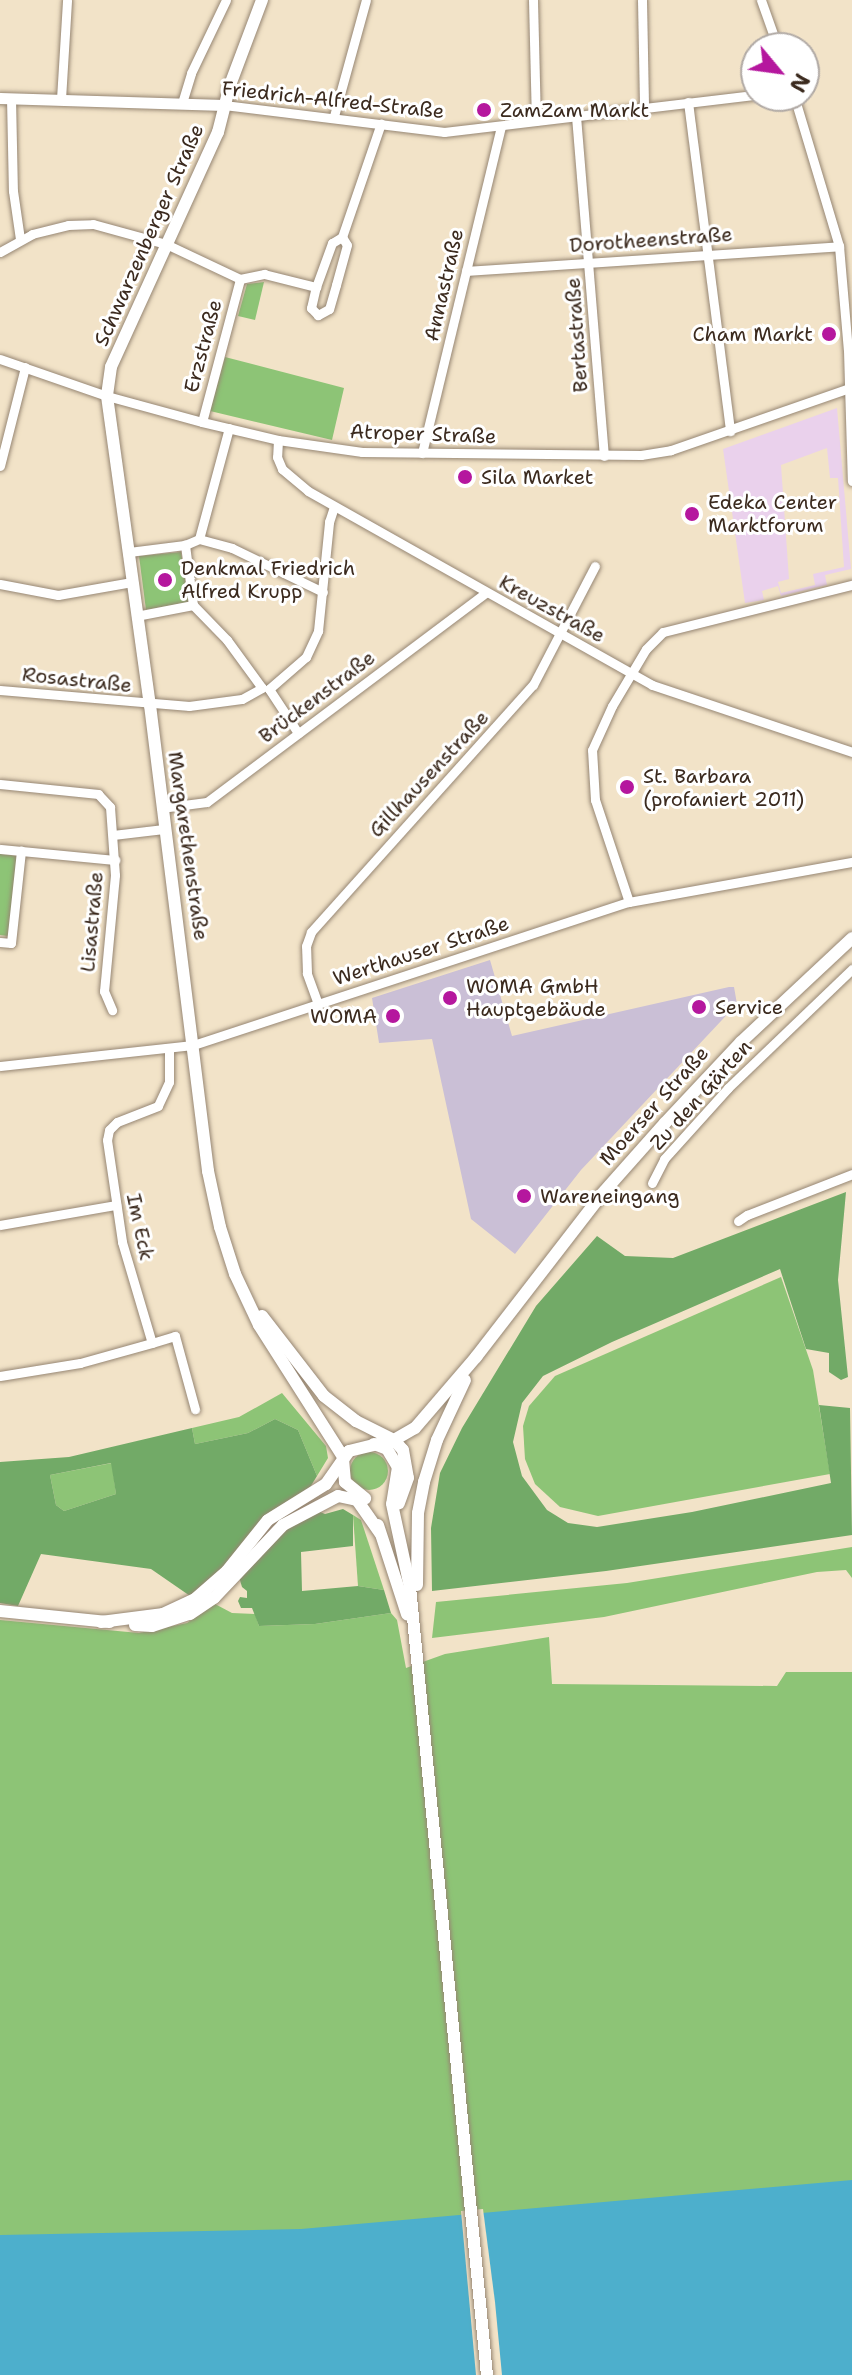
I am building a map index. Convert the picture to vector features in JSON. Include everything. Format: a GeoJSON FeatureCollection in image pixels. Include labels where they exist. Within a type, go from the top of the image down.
{"type":"FeatureCollection","features":[{"type":"Feature","properties":{"kind":"main road","name":"Schwarzenberger Straße"},"geometry":{"type":"LineString","coordinates":[[107,396],[111,367],[218,132],[224,105],[262,0]]}},
{"type":"Feature","properties":{"kind":"main road","name":"Margarethenstraße"},"geometry":{"type":"LineString","coordinates":[[107,396],[150,705],[208,1171],[220,1227],[235,1274],[277,1356],[343,1457],[345,1482],[373,1508],[380,1533]]}},
{"type":"Feature","properties":{"kind":"main road","name":"Moerser Straße"},"geometry":{"type":"LineString","coordinates":[[394,1440],[430,1414],[601,1195],[665,1123],[741,1042],[852,938]]}},
{"type":"Feature","properties":{"kind":"main road","name":"Margarethenstraße"},"geometry":{"type":"LineString","coordinates":[[248,1298],[324,1396],[356,1421],[394,1440]]}},
{"type":"Feature","properties":{"kind":"main road","name":"Moerser Straße"},"geometry":{"type":"LineString","coordinates":[[414,1636],[418,1513],[424,1482],[437,1440],[476,1357]]}},
{"type":"Feature","properties":{"kind":"main road"},"geometry":{"type":"LineString","coordinates":[[101,1622],[163,1614],[195,1599],[227,1571],[268,1520],[326,1484],[343,1457],[355,1448],[394,1440],[406,1459],[408,1478],[394,1520]]}},
{"type":"Feature","properties":{"kind":"main road"},"geometry":{"type":"LineString","coordinates":[[374,1444],[387,1449],[398,1467],[392,1504],[408,1576],[487,2375]]}},
{"type":"Feature","properties":{"kind":"main road"},"geometry":{"type":"LineString","coordinates":[[0,1611],[152,1626],[190,1614],[214,1598],[283,1525],[338,1496],[357,1500],[380,1533],[414,1636]]}},
{"type":"Feature","properties":{"kind":"street"},"geometry":{"type":"LineString","coordinates":[[61,99],[67,0]]}},
{"type":"Feature","properties":{"kind":"street","name":"Schwarzenberger Straße"},"geometry":{"type":"LineString","coordinates":[[182,103],[191,73],[226,0]]}},
{"type":"Feature","properties":{"kind":"street"},"geometry":{"type":"LineString","coordinates":[[334,116],[366,0]]}},
{"type":"Feature","properties":{"kind":"street"},"geometry":{"type":"LineString","coordinates":[[533,0],[536,121]]}},
{"type":"Feature","properties":{"kind":"street"},"geometry":{"type":"LineString","coordinates":[[642,0],[644,107]]}},
{"type":"Feature","properties":{"kind":"street"},"geometry":{"type":"LineString","coordinates":[[761,0],[772,32]]}},
{"type":"Feature","properties":{"kind":"street","name":"Friedrich-Alfred-Straße"},"geometry":{"type":"LineString","coordinates":[[6,98],[224,105],[334,116],[444,132],[740,97]]}},
{"type":"Feature","properties":{"kind":"street"},"geometry":{"type":"LineString","coordinates":[[6,98],[20,239]]}},
{"type":"Feature","properties":{"kind":"street"},"geometry":{"type":"LineString","coordinates":[[688,102],[730,431]]}},
{"type":"Feature","properties":{"kind":"street"},"geometry":{"type":"LineString","coordinates":[[799,112],[839,246],[848,350],[852,481]]}},
{"type":"Feature","properties":{"kind":"street","name":"Bertastraße"},"geometry":{"type":"LineString","coordinates":[[576,116],[604,456]]}},
{"type":"Feature","properties":{"kind":"street"},"geometry":{"type":"LineString","coordinates":[[342,237],[347,245],[329,309],[318,315],[311,308],[316,287],[332,243],[342,237],[381,123]]}},
{"type":"Feature","properties":{"kind":"street","name":"Annastraße"},"geometry":{"type":"LineString","coordinates":[[422,453],[501,126]]}},
{"type":"Feature","properties":{"kind":"street"},"geometry":{"type":"LineString","coordinates":[[0,252],[20,239],[68,225],[93,224],[166,244],[240,279],[264,274],[316,287]]}},
{"type":"Feature","properties":{"kind":"street","name":"Dorotheenstraße"},"geometry":{"type":"LineString","coordinates":[[466,271],[839,246]]}},
{"type":"Feature","properties":{"kind":"street"},"geometry":{"type":"LineString","coordinates":[[841,261],[852,260]]}},
{"type":"Feature","properties":{"kind":"street","name":"Erzstraße"},"geometry":{"type":"LineString","coordinates":[[202,422],[240,279]]}},
{"type":"Feature","properties":{"kind":"street","name":"Atroper Straße"},"geometry":{"type":"LineString","coordinates":[[0,359],[107,396],[202,422],[278,440],[362,452],[604,456],[671,450],[849,388]]}},
{"type":"Feature","properties":{"kind":"street"},"geometry":{"type":"LineString","coordinates":[[0,466],[25,367]]}},
{"type":"Feature","properties":{"kind":"street"},"geometry":{"type":"LineString","coordinates":[[199,539],[229,428]]}},
{"type":"Feature","properties":{"kind":"street","name":"Kreuzstraße"},"geometry":{"type":"LineString","coordinates":[[278,440],[277,457],[282,469],[334,507],[560,635],[652,685],[852,752]]}},
{"type":"Feature","properties":{"kind":"street","name":"Rosastraße"},"geometry":{"type":"LineString","coordinates":[[0,690],[150,705],[228,703],[265,689],[306,657],[318,631],[329,522],[334,507]]}},
{"type":"Feature","properties":{"kind":"street"},"geometry":{"type":"LineString","coordinates":[[129,552],[185,545],[199,539],[232,548],[323,592]]}},
{"type":"Feature","properties":{"kind":"street"},"geometry":{"type":"LineString","coordinates":[[185,545],[193,605],[227,640],[298,733]]}},
{"type":"Feature","properties":{"kind":"street","name":"Gillhausenstraße"},"geometry":{"type":"LineString","coordinates":[[318,1004],[307,973],[306,946],[311,932],[533,685],[595,566]]}},
{"type":"Feature","properties":{"kind":"street"},"geometry":{"type":"LineString","coordinates":[[0,584],[58,595],[132,582]]}},
{"type":"Feature","properties":{"kind":"street"},"geometry":{"type":"LineString","coordinates":[[629,902],[595,800],[592,750],[631,673],[653,639],[663,632],[852,585]]}},
{"type":"Feature","properties":{"kind":"street","name":"Brückenstraße"},"geometry":{"type":"LineString","coordinates":[[161,808],[207,802],[485,593]]}},
{"type":"Feature","properties":{"kind":"street"},"geometry":{"type":"LineString","coordinates":[[136,616],[193,605]]}},
{"type":"Feature","properties":{"kind":"street","name":"Lisastraße"},"geometry":{"type":"LineString","coordinates":[[0,784],[98,794],[110,807],[115,860],[104,991],[112,1010]]}},
{"type":"Feature","properties":{"kind":"street"},"geometry":{"type":"LineString","coordinates":[[113,835],[164,829]]}},
{"type":"Feature","properties":{"kind":"street"},"geometry":{"type":"LineString","coordinates":[[0,849],[115,860]]}},
{"type":"Feature","properties":{"kind":"street"},"geometry":{"type":"LineString","coordinates":[[0,942],[11,943],[21,851]]}},
{"type":"Feature","properties":{"kind":"street","name":"Werthauser Straße"},"geometry":{"type":"LineString","coordinates":[[0,1066],[193,1045],[629,902],[852,862]]}},
{"type":"Feature","properties":{"kind":"street","name":"Zu den Gärten"},"geometry":{"type":"LineString","coordinates":[[652,1183],[664,1159],[728,1088],[852,969]]}},
{"type":"Feature","properties":{"kind":"street","name":"Im Eck"},"geometry":{"type":"LineString","coordinates":[[152,1343],[116,1205],[109,1130],[117,1122],[158,1106],[169,1082],[169,1049]]}},
{"type":"Feature","properties":{"kind":"street"},"geometry":{"type":"LineString","coordinates":[[738,1221],[852,1174]]}},
{"type":"Feature","properties":{"kind":"street"},"geometry":{"type":"LineString","coordinates":[[0,1225],[116,1205]]}},
{"type":"Feature","properties":{"kind":"street"},"geometry":{"type":"LineString","coordinates":[[0,1376],[80,1363],[175,1336],[195,1409]]}},
{"type":"Feature","properties":{"kind":"shaded area"},"geometry":{"type":"Polygon","coordinates":[[[837,408],[851,569],[825,575],[827,585],[781,596],[778,586],[762,591],[764,600],[745,603],[723,449],[837,408]],[[827,448],[781,465],[789,579],[778,582],[781,593],[815,585],[813,574],[844,567],[838,478],[830,478],[827,448]]]}},
{"type":"Feature","properties":{"kind":"shaded area"},"geometry":{"type":"Polygon","coordinates":[[[490,960],[512,1036],[729,987],[734,987],[737,1004],[581,1170],[515,1254],[471,1219],[432,1039],[379,1043],[372,998],[490,960]]]}},
{"type":"Feature","properties":{"kind":"green space"},"geometry":{"type":"Polygon","coordinates":[[[264,282],[255,320],[238,316],[247,284],[264,282]]]}},
{"type":"Feature","properties":{"kind":"green space"},"geometry":{"type":"Polygon","coordinates":[[[225,357],[344,388],[332,440],[210,411],[225,357]]]}},
{"type":"Feature","properties":{"kind":"green space"},"geometry":{"type":"Polygon","coordinates":[[[181,552],[189,602],[146,610],[139,556],[181,552]]]}},
{"type":"Feature","properties":{"kind":"green space"},"geometry":{"type":"Polygon","coordinates":[[[0,854],[18,856],[8,936],[0,935],[0,854]]]}},
{"type":"Feature","properties":{"kind":"green space"},"geometry":{"type":"Polygon","coordinates":[[[846,1192],[838,1280],[848,1377],[841,1380],[829,1372],[829,1353],[806,1349],[780,1269],[612,1342],[543,1376],[522,1403],[513,1442],[522,1476],[547,1510],[568,1523],[597,1527],[692,1512],[831,1483],[819,1405],[850,1408],[852,1535],[606,1571],[432,1591],[431,1528],[440,1473],[462,1428],[536,1306],[597,1236],[625,1256],[673,1258],[846,1192]]]}},
{"type":"Feature","properties":{"kind":"green space"},"geometry":{"type":"Polygon","coordinates":[[[781,1277],[813,1370],[830,1474],[598,1516],[560,1507],[535,1484],[525,1459],[523,1426],[529,1406],[555,1376],[781,1277]]]}},
{"type":"Feature","properties":{"kind":"green space"},"geometry":{"type":"Polygon","coordinates":[[[282,1393],[326,1446],[328,1458],[317,1476],[298,1430],[275,1419],[248,1433],[195,1444],[192,1428],[239,1417],[282,1393]]]}},
{"type":"Feature","properties":{"kind":"green space"},"geometry":{"type":"Polygon","coordinates":[[[275,1419],[298,1430],[317,1476],[309,1489],[266,1518],[225,1570],[193,1598],[151,1569],[41,1554],[18,1606],[0,1603],[0,1462],[69,1457],[192,1428],[195,1444],[248,1433],[275,1419]],[[111,1463],[50,1475],[56,1505],[64,1511],[116,1494],[111,1463]]]}},
{"type":"Feature","properties":{"kind":"green space"},"geometry":{"type":"Polygon","coordinates":[[[369,1452],[383,1457],[388,1471],[383,1485],[369,1490],[355,1485],[350,1471],[355,1457],[369,1452]]]}},
{"type":"Feature","properties":{"kind":"green space"},"geometry":{"type":"Polygon","coordinates":[[[112,1463],[116,1494],[64,1511],[56,1505],[50,1475],[112,1463]]]}},
{"type":"Feature","properties":{"kind":"green space"},"geometry":{"type":"Polygon","coordinates":[[[313,1509],[325,1514],[343,1509],[353,1515],[353,1546],[301,1552],[302,1591],[358,1586],[384,1590],[391,1613],[315,1624],[259,1626],[252,1608],[241,1608],[238,1601],[240,1597],[247,1598],[247,1591],[239,1577],[286,1527],[313,1509]]]}},
{"type":"Feature","properties":{"kind":"green space"},"geometry":{"type":"Polygon","coordinates":[[[353,1515],[361,1520],[384,1590],[358,1586],[353,1515]]]}},
{"type":"Feature","properties":{"kind":"green space"},"geometry":{"type":"Polygon","coordinates":[[[852,1547],[852,1578],[846,1570],[817,1572],[604,1617],[432,1638],[436,1602],[627,1583],[852,1547]]]}},
{"type":"Feature","properties":{"kind":"green space"},"geometry":{"type":"Polygon","coordinates":[[[215,1604],[232,1613],[255,1614],[259,1626],[315,1624],[391,1613],[397,1620],[406,1668],[445,1654],[549,1637],[552,1684],[777,1686],[786,1672],[852,1672],[852,2190],[321,2236],[0,2244],[0,1620],[139,1633],[187,1623],[215,1604]]]}},
{"type":"Feature","properties":{"kind":"water"},"geometry":{"type":"Polygon","coordinates":[[[852,2180],[852,2375],[0,2375],[0,2235],[301,2229],[852,2180]]]}},
{"type":"Feature","properties":{"kind":"pier"},"geometry":{"type":"Polygon","coordinates":[[[483,2209],[502,2375],[476,2375],[461,2211],[483,2209]]]}},
{"type":"Feature","properties":{"kind":"place","name":"ZamZam Markt"},"geometry":{"type":"Point","coordinates":[484,110]}},
{"type":"Feature","properties":{"kind":"place","name":"Cham Markt"},"geometry":{"type":"Point","coordinates":[829,334]}},
{"type":"Feature","properties":{"kind":"place","name":"Sila Market"},"geometry":{"type":"Point","coordinates":[465,477]}},
{"type":"Feature","properties":{"kind":"place","name":"Edeka Center Marktforum"},"geometry":{"type":"Point","coordinates":[692,514]}},
{"type":"Feature","properties":{"kind":"place","name":"Denkmal Friedrich Alfred Krupp"},"geometry":{"type":"Point","coordinates":[165,580]}},
{"type":"Feature","properties":{"kind":"place","name":"St. Barbara (profaniert 2011)"},"geometry":{"type":"Point","coordinates":[627,787]}},
{"type":"Feature","properties":{"kind":"place","name":"WOMA GmbH Hauptgebäude"},"geometry":{"type":"Point","coordinates":[450,998]}},
{"type":"Feature","properties":{"kind":"place","name":"Service"},"geometry":{"type":"Point","coordinates":[699,1007]}},
{"type":"Feature","properties":{"kind":"place","name":"WOMA"},"geometry":{"type":"Point","coordinates":[393,1016]}},
{"type":"Feature","properties":{"kind":"place","name":"Wareneingang"},"geometry":{"type":"Point","coordinates":[524,1196]}}]}
